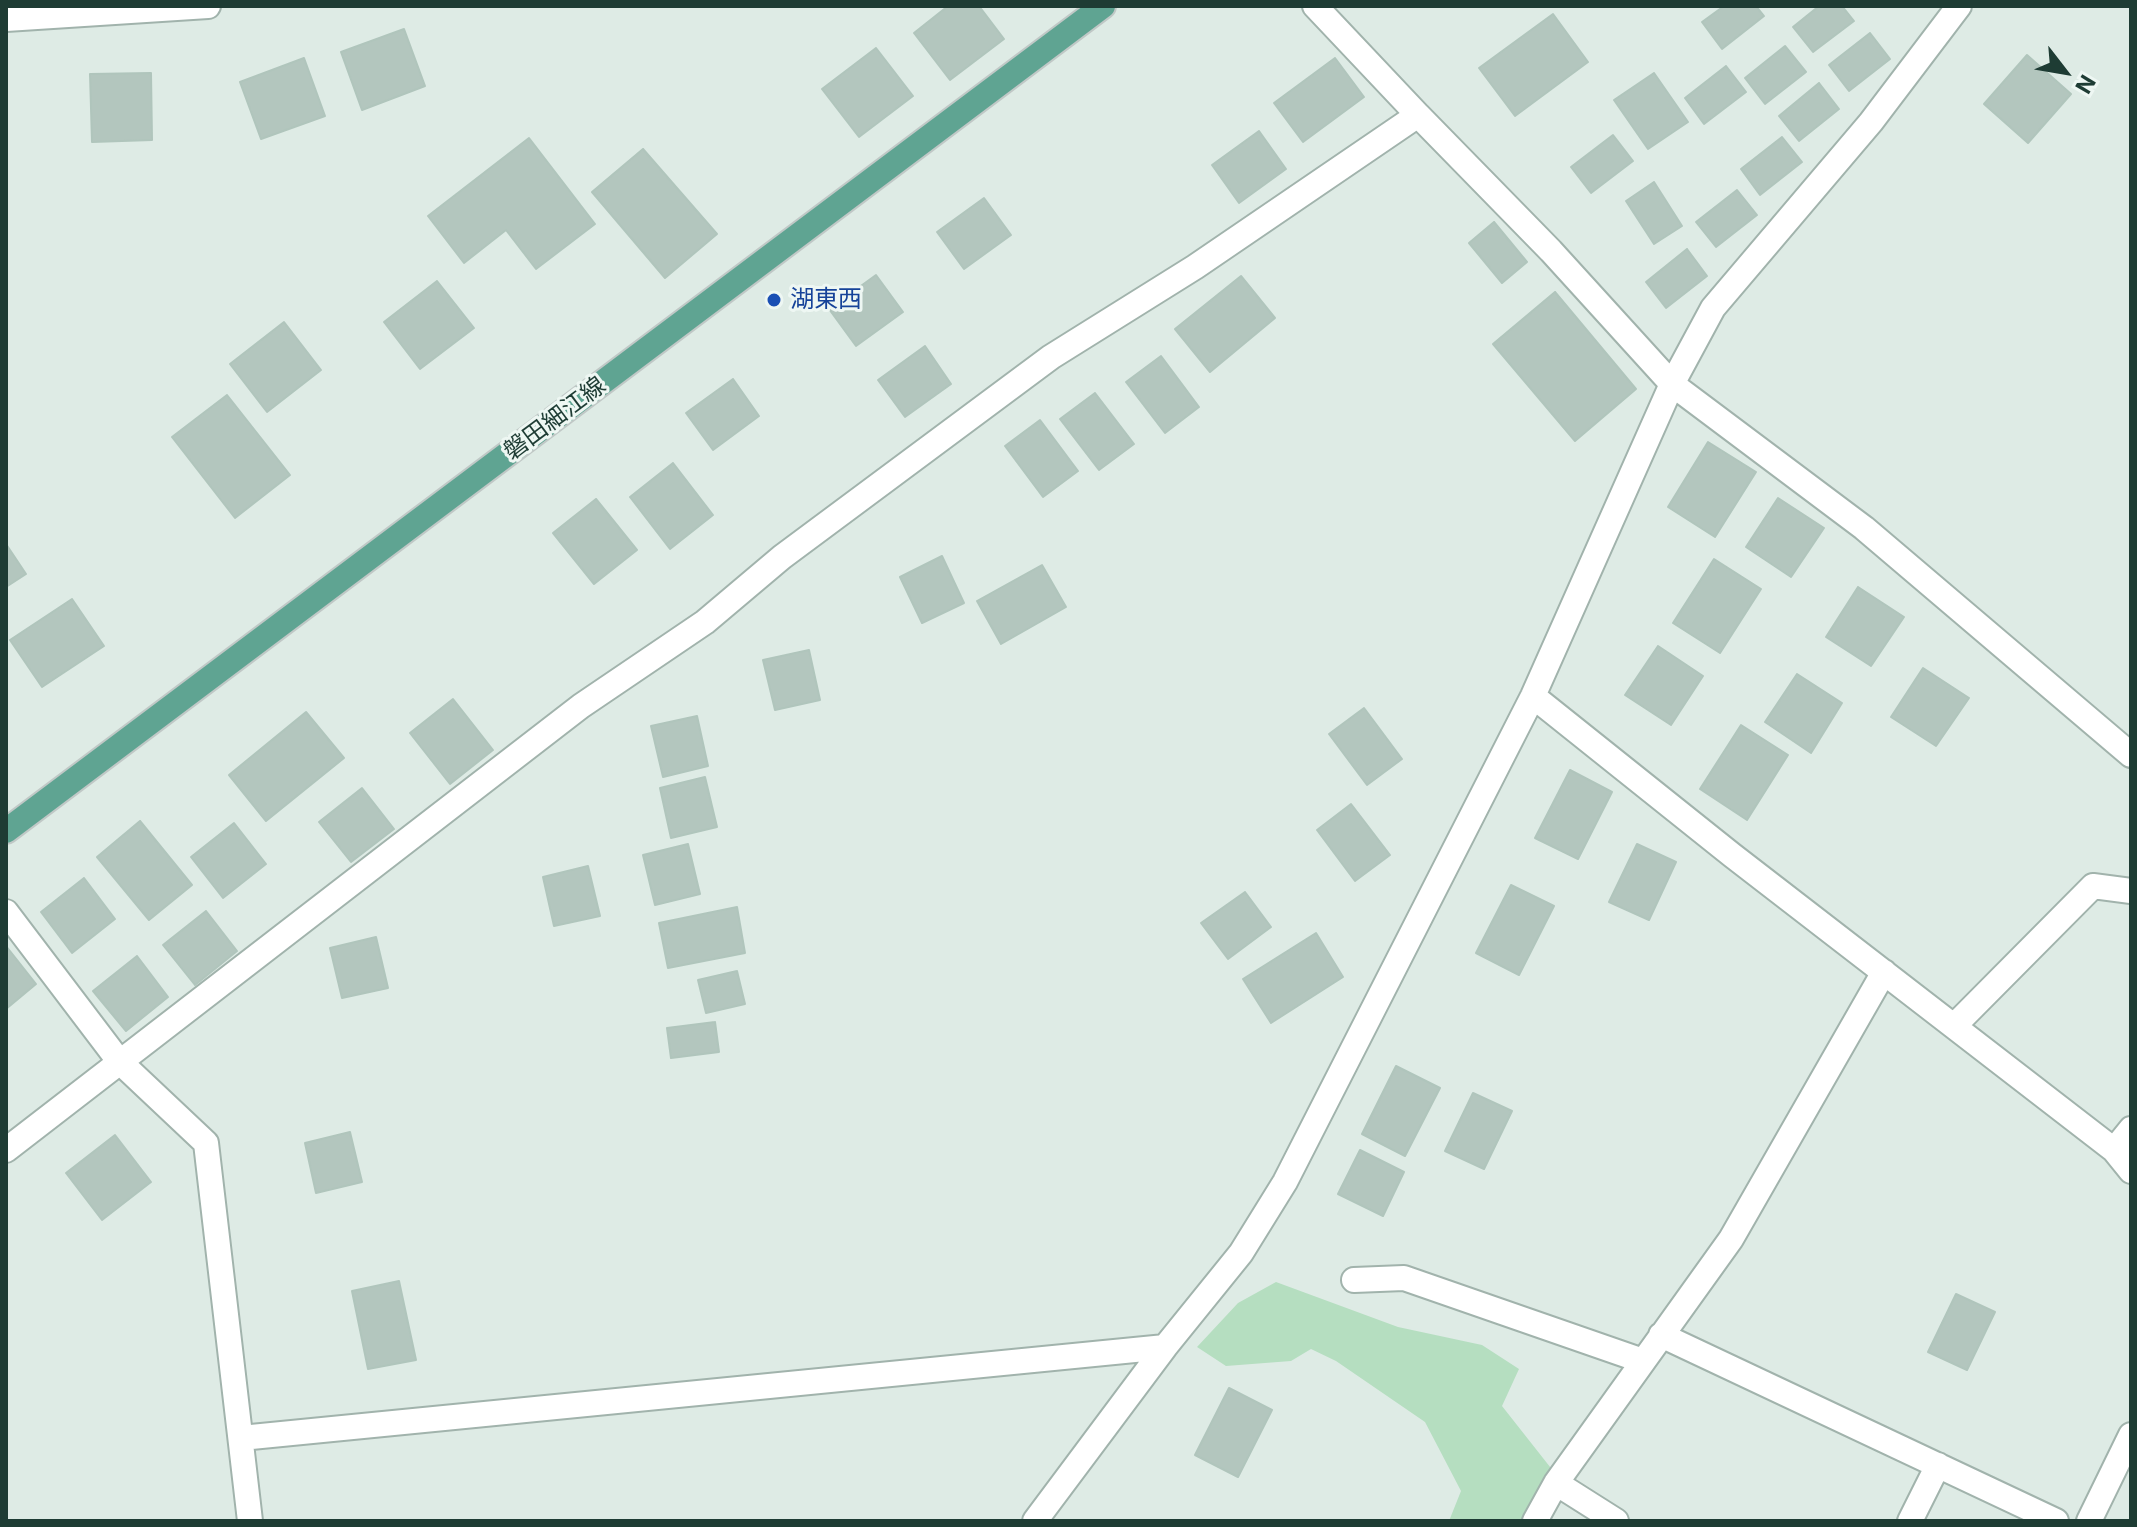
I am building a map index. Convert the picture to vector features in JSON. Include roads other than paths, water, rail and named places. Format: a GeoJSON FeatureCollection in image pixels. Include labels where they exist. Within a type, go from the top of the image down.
{"type":"FeatureCollection","features":[{"type":"Feature","properties":{"kind":"main road","name":"磐田細江線"},"geometry":{"type":"LineString","coordinates":[[6,831],[1103,6]]}},
{"type":"Feature","properties":{"kind":"street"},"geometry":{"type":"LineString","coordinates":[[6,19],[208,6]]}},
{"type":"Feature","properties":{"kind":"street"},"geometry":{"type":"LineString","coordinates":[[1315,6],[1551,251],[1672,384],[1864,528],[2131,755]]}},
{"type":"Feature","properties":{"kind":"street"},"geometry":{"type":"LineString","coordinates":[[1035,1521],[1165,1347],[1241,1253],[1285,1182],[1533,696],[1672,384],[1713,308],[1871,122],[1959,6]]}},
{"type":"Feature","properties":{"kind":"street"},"geometry":{"type":"LineString","coordinates":[[6,1150],[581,706],[705,622],[782,557],[1051,357],[1195,267],[1418,115]]}},
{"type":"Feature","properties":{"kind":"street"},"geometry":{"type":"LineString","coordinates":[[1533,696],[2114,1150],[2131,1171]]}},
{"type":"Feature","properties":{"kind":"street"},"geometry":{"type":"LineString","coordinates":[[1954,1026],[2093,886],[2131,891]]}},
{"type":"Feature","properties":{"kind":"street"},"geometry":{"type":"LineString","coordinates":[[6,912],[119,1061],[206,1143],[250,1521]]}},
{"type":"Feature","properties":{"kind":"street"},"geometry":{"type":"LineString","coordinates":[[1535,1521],[1556,1483],[1731,1239],[1884,972]]}},
{"type":"Feature","properties":{"kind":"street"},"geometry":{"type":"LineString","coordinates":[[2114,1150],[2131,1129]]}},
{"type":"Feature","properties":{"kind":"street"},"geometry":{"type":"LineString","coordinates":[[1354,1280],[1404,1278],[1643,1361]]}},
{"type":"Feature","properties":{"kind":"street"},"geometry":{"type":"LineString","coordinates":[[1661,1335],[2056,1521]]}},
{"type":"Feature","properties":{"kind":"street"},"geometry":{"type":"LineString","coordinates":[[241,1438],[1165,1347]]}},
{"type":"Feature","properties":{"kind":"street"},"geometry":{"type":"LineString","coordinates":[[2089,1521],[2131,1435]]}},
{"type":"Feature","properties":{"kind":"street"},"geometry":{"type":"LineString","coordinates":[[1910,1521],[1938,1465]]}},
{"type":"Feature","properties":{"kind":"street"},"geometry":{"type":"LineString","coordinates":[[1556,1483],[1616,1521]]}},
{"type":"Feature","properties":{"kind":"place","name":"湖東西"},"geometry":{"type":"Point","coordinates":[774,300]}}]}
